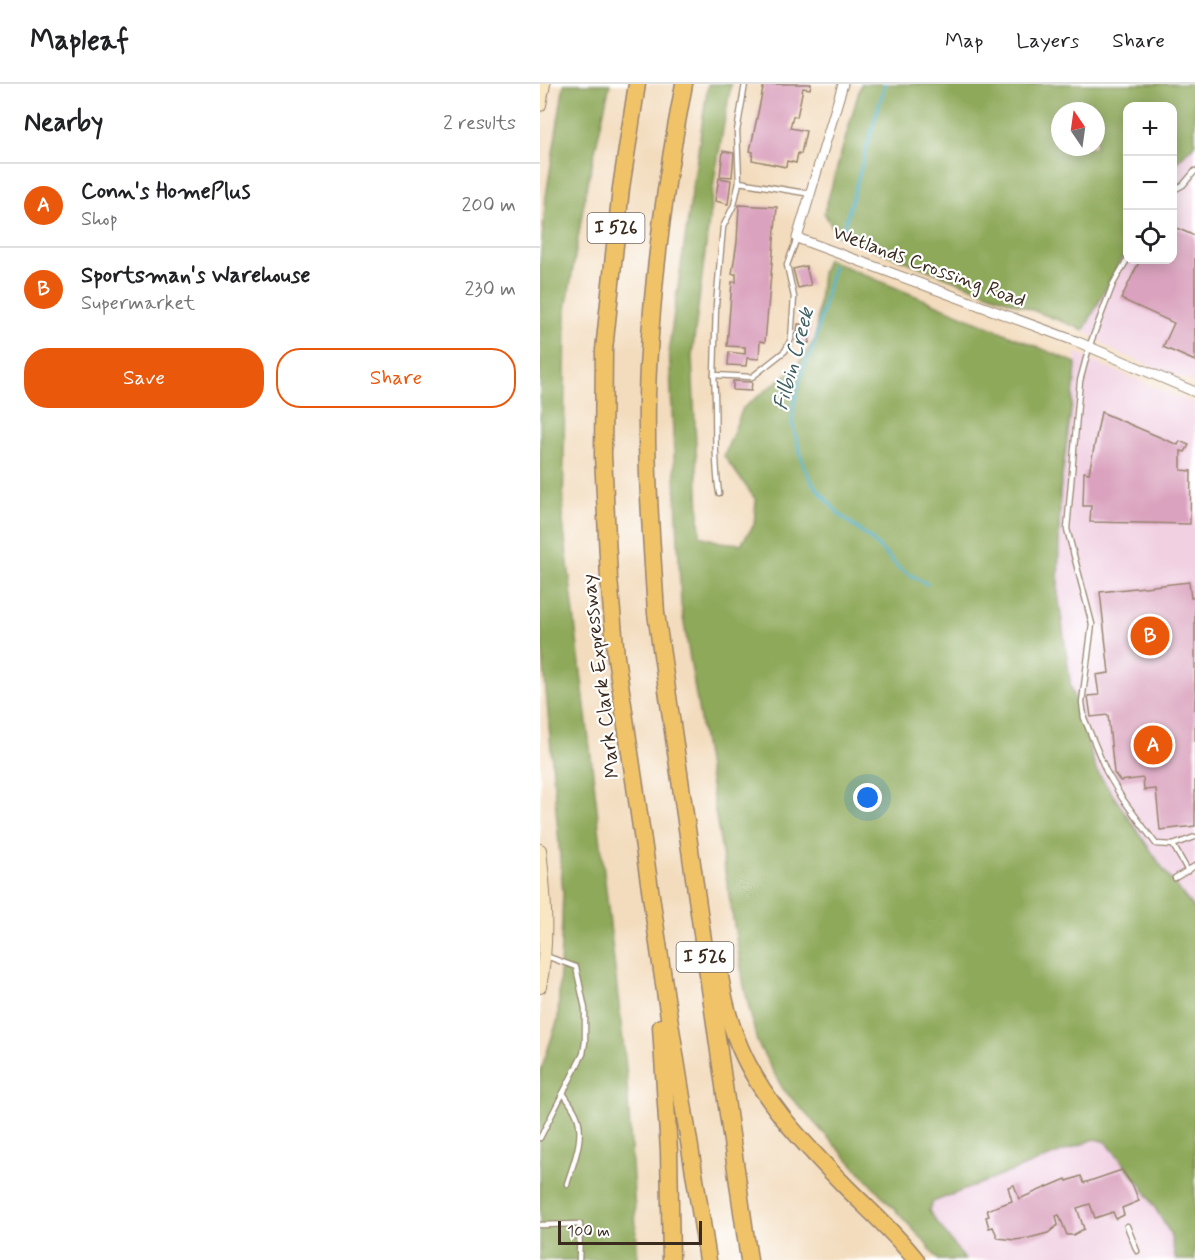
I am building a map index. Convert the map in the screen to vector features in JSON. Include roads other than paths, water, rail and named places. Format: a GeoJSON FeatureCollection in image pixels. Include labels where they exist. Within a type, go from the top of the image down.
{"type":"FeatureCollection","features":[{"type":"Feature","properties":{"kind":"highway","name":"Mark Clark Expressway"},"geometry":{"type":"LineString","coordinates":[[637,84],[610,278],[604,350],[606,510],[616,657],[708,1260]]}},
{"type":"Feature","properties":{"kind":"highway","name":"I 526"},"geometry":{"type":"LineString","coordinates":[[684,84],[661,226],[648,369],[649,490],[656,612],[749,1260]]}},
{"type":"Feature","properties":{"kind":"highway"},"geometry":{"type":"LineString","coordinates":[[662,653],[725,1002],[742,1054],[768,1099],[803,1143],[916,1260]]}},
{"type":"Feature","properties":{"kind":"highway"},"geometry":{"type":"LineString","coordinates":[[641,826],[660,1010],[669,1151],[671,1260]]}},
{"type":"Feature","properties":{"kind":"street"},"geometry":{"type":"LineString","coordinates":[[540,105],[544,84]]}},
{"type":"Feature","properties":{"kind":"street"},"geometry":{"type":"LineString","coordinates":[[797,238],[843,84]]}},
{"type":"Feature","properties":{"kind":"street","name":"Wetlands Crossing Road"},"geometry":{"type":"LineString","coordinates":[[797,238],[1089,347],[1195,392]]}},
{"type":"Feature","properties":{"kind":"street"},"geometry":{"type":"LineString","coordinates":[[540,849],[546,905],[540,987]]}},
{"type":"Feature","properties":{"kind":"lane"},"geometry":{"type":"LineString","coordinates":[[719,493],[715,452],[716,305],[723,227],[734,205],[739,182],[737,131],[745,84]]}},
{"type":"Feature","properties":{"kind":"lane"},"geometry":{"type":"LineString","coordinates":[[1177,189],[1195,171]]}},
{"type":"Feature","properties":{"kind":"lane"},"geometry":{"type":"LineString","coordinates":[[739,182],[811,194]]}},
{"type":"Feature","properties":{"kind":"lane"},"geometry":{"type":"LineString","coordinates":[[714,375],[752,377],[785,351],[791,339],[794,297],[787,265],[797,238]]}},
{"type":"Feature","properties":{"kind":"lane"},"geometry":{"type":"LineString","coordinates":[[1125,264],[1113,284],[1089,347],[1080,381],[1066,529],[1092,624],[1082,702],[1084,718],[1106,771],[1122,798],[1156,844],[1173,845],[1195,837]]}},
{"type":"Feature","properties":{"kind":"lane"},"geometry":{"type":"LineString","coordinates":[[1173,845],[1188,871]]}},
{"type":"Feature","properties":{"kind":"lane"},"geometry":{"type":"LineString","coordinates":[[1175,878],[1195,866]]}},
{"type":"Feature","properties":{"kind":"lane"},"geometry":{"type":"LineString","coordinates":[[540,1138],[583,1054],[585,1009],[576,967],[542,955]]}},
{"type":"Feature","properties":{"kind":"lane"},"geometry":{"type":"LineString","coordinates":[[563,1094],[577,1116],[579,1135],[577,1151],[567,1184]]}},
{"type":"Feature","properties":{"kind":"lane"},"geometry":{"type":"LineString","coordinates":[[540,1226],[580,1224],[579,1260]]}},
{"type":"Feature","properties":{"kind":"lane"},"geometry":{"type":"LineString","coordinates":[[1127,1226],[1137,1251]]}},
{"type":"Feature","properties":{"kind":"waterway","name":"Filbin Creek"},"geometry":{"type":"LineString","coordinates":[[843,231],[885,84]]}},
{"type":"Feature","properties":{"kind":"waterway","name":"Filbin Creek"},"geometry":{"type":"LineString","coordinates":[[833,266],[814,346],[803,369],[794,404],[792,422],[804,467],[814,485],[839,514],[873,541],[900,569],[927,584]]}},
{"type":"Feature","properties":{"kind":"place","name":"Sportsman's Warehouse"},"geometry":{"type":"Point","coordinates":[1150,636]}},
{"type":"Feature","properties":{"kind":"place","name":"Conn's HomePlus"},"geometry":{"type":"Point","coordinates":[1153,745]}}]}
